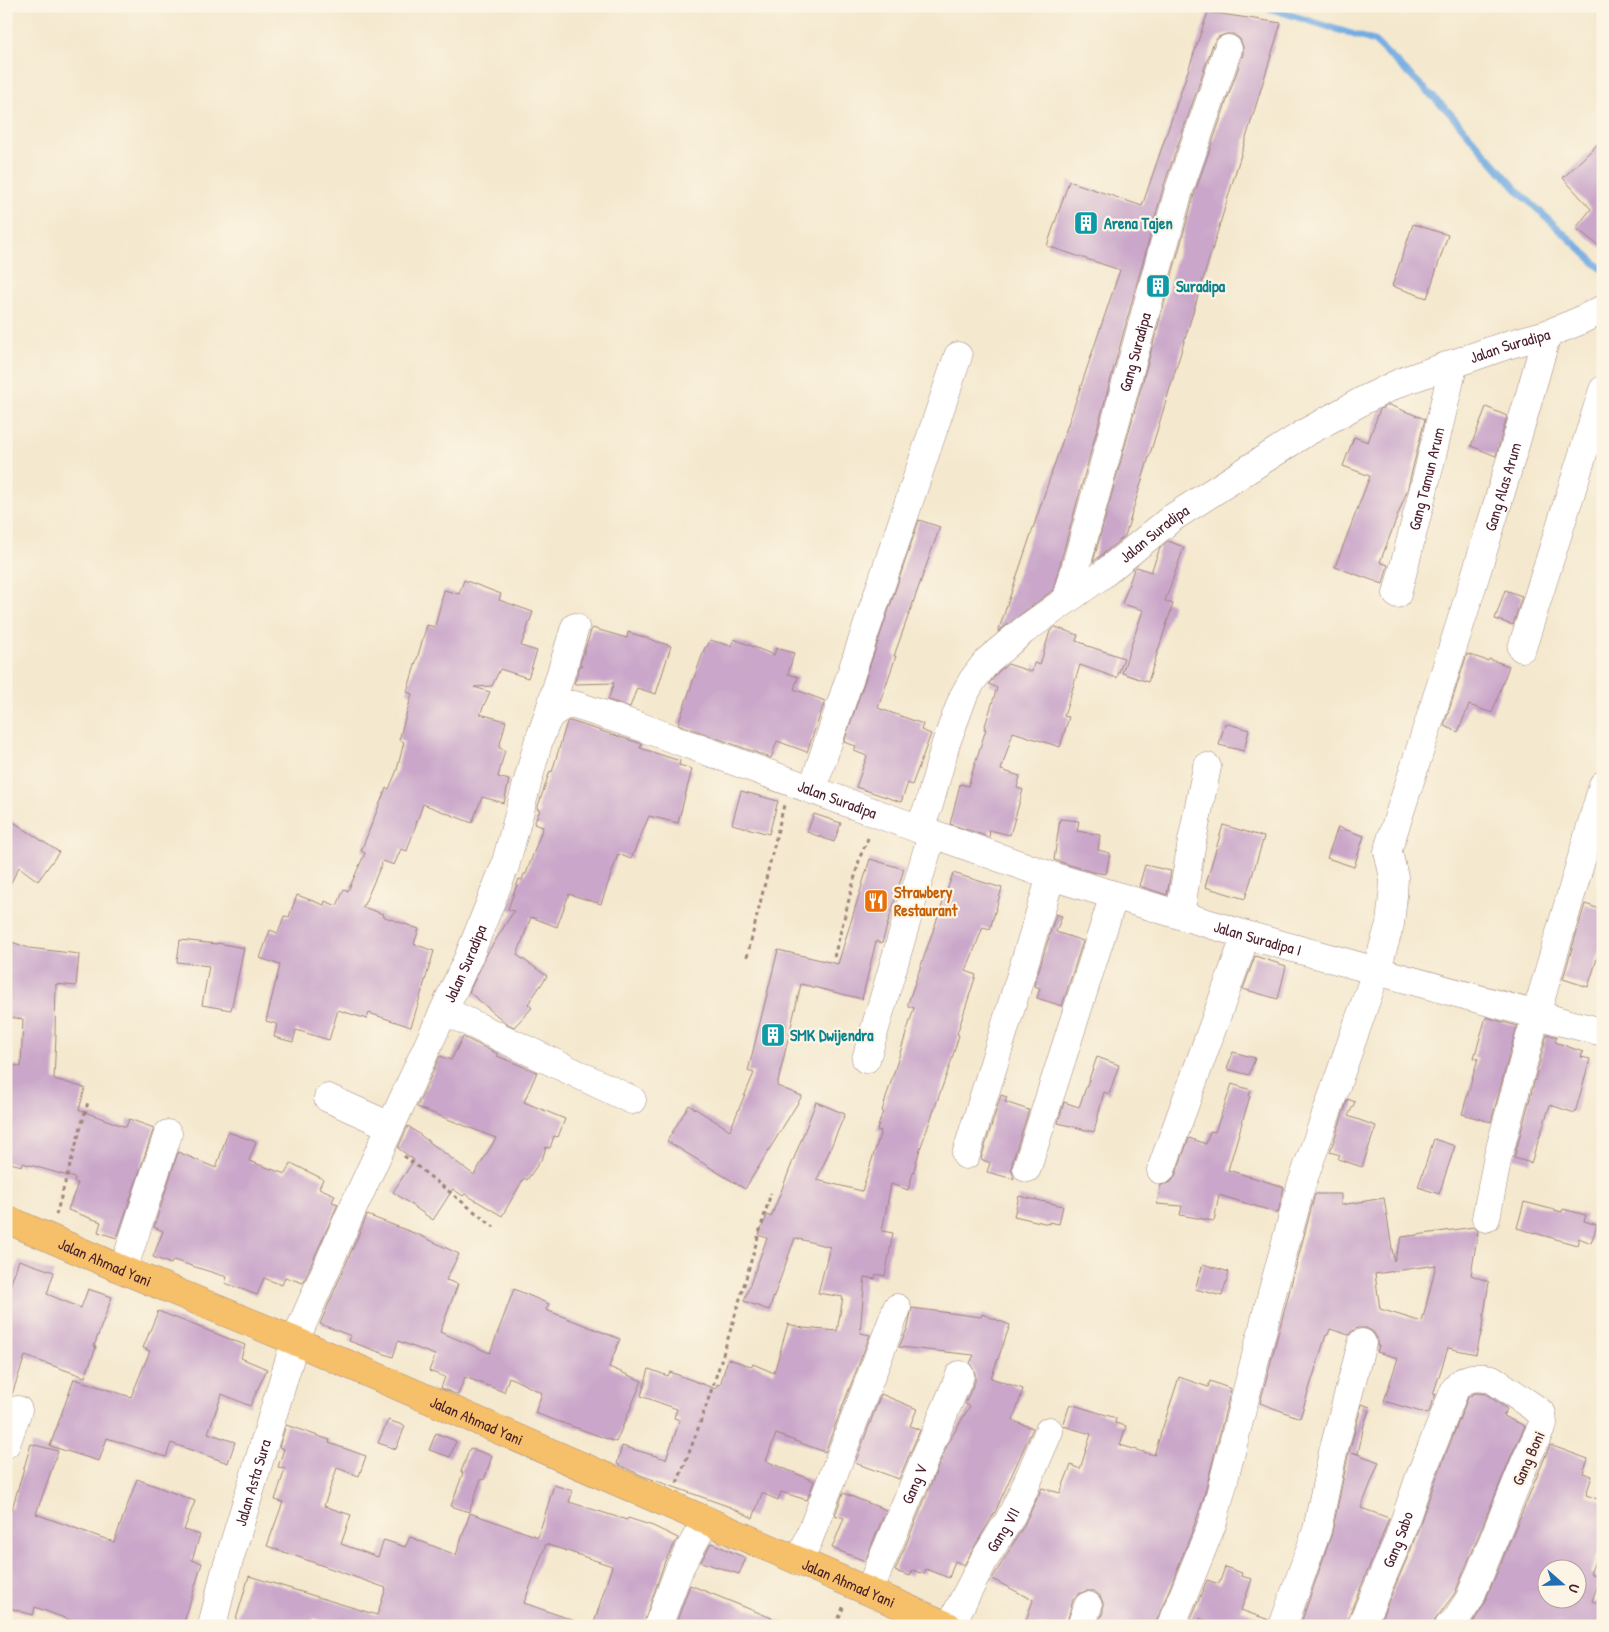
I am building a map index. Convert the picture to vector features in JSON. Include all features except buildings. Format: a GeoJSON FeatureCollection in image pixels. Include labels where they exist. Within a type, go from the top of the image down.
{"type":"FeatureCollection","features":[{"type":"Feature","properties":{"kind":"main road","name":"Jalan Ahmad Yani"},"geometry":{"type":"LineString","coordinates":[[6,1219],[295,1341],[949,1626]]}},
{"type":"Feature","properties":{"kind":"street","name":"Gang Suradipa"},"geometry":{"type":"LineString","coordinates":[[1067,599],[1180,190],[1228,49]]}},
{"type":"Feature","properties":{"kind":"street","name":"Jalan Suradipa"},"geometry":{"type":"LineString","coordinates":[[295,1341],[469,956],[505,866],[538,743],[546,722],[560,706],[574,705],[641,727],[926,832],[932,794],[956,714],[972,680],[987,661],[1067,599],[1102,575],[1172,518],[1305,433],[1364,400],[1402,382],[1454,363],[1547,334],[1603,309]]}},
{"type":"Feature","properties":{"kind":"street","name":"Gang Alas Arum"},"geometry":{"type":"LineString","coordinates":[[1170,1626],[1213,1522],[1301,1186],[1376,972],[1390,924],[1393,896],[1394,877],[1388,852],[1389,846],[1457,638],[1511,463],[1547,334]]}},
{"type":"Feature","properties":{"kind":"street"},"geometry":{"type":"LineString","coordinates":[[801,786],[958,356]]}},
{"type":"Feature","properties":{"kind":"street","name":"Gang Tamun Arum"},"geometry":{"type":"LineString","coordinates":[[1397,594],[1454,363]]}},
{"type":"Feature","properties":{"kind":"street"},"geometry":{"type":"LineString","coordinates":[[1522,648],[1603,390]]}},
{"type":"Feature","properties":{"kind":"street"},"geometry":{"type":"LineString","coordinates":[[546,722],[574,628]]}},
{"type":"Feature","properties":{"kind":"street"},"geometry":{"type":"LineString","coordinates":[[1180,914],[1207,767]]}},
{"type":"Feature","properties":{"kind":"street"},"geometry":{"type":"LineString","coordinates":[[1486,1218],[1498,1156],[1536,1015],[1603,785]]}},
{"type":"Feature","properties":{"kind":"street"},"geometry":{"type":"LineString","coordinates":[[866,1059],[926,832]]}},
{"type":"Feature","properties":{"kind":"street","name":"Jalan Suradipa I"},"geometry":{"type":"LineString","coordinates":[[926,832],[1051,876],[1246,935],[1376,972],[1603,1032]]}},
{"type":"Feature","properties":{"kind":"street"},"geometry":{"type":"LineString","coordinates":[[966,1155],[1051,876]]}},
{"type":"Feature","properties":{"kind":"street"},"geometry":{"type":"LineString","coordinates":[[1027,1168],[1114,895]]}},
{"type":"Feature","properties":{"kind":"street"},"geometry":{"type":"LineString","coordinates":[[1160,1170],[1246,935]]}},
{"type":"Feature","properties":{"kind":"street"},"geometry":{"type":"LineString","coordinates":[[445,1012],[632,1100]]}},
{"type":"Feature","properties":{"kind":"street"},"geometry":{"type":"LineString","coordinates":[[328,1098],[387,1134]]}},
{"type":"Feature","properties":{"kind":"street"},"geometry":{"type":"LineString","coordinates":[[123,1270],[168,1134]]}},
{"type":"Feature","properties":{"kind":"street"},"geometry":{"type":"LineString","coordinates":[[800,1562],[898,1308]]}},
{"type":"Feature","properties":{"kind":"street","name":"Jalan Asta Sura"},"geometry":{"type":"LineString","coordinates":[[212,1626],[224,1577],[295,1341]]}},
{"type":"Feature","properties":{"kind":"street"},"geometry":{"type":"LineString","coordinates":[[1284,1626],[1318,1530],[1334,1452],[1362,1343]]}},
{"type":"Feature","properties":{"kind":"street","name":"Gang V"},"geometry":{"type":"LineString","coordinates":[[869,1591],[960,1376]]}},
{"type":"Feature","properties":{"kind":"street","name":"Gang Boni"},"geometry":{"type":"LineString","coordinates":[[1430,1451],[1455,1389],[1466,1380],[1475,1376],[1492,1379],[1542,1414],[1543,1424],[1469,1600],[1455,1621],[1449,1626]]}},
{"type":"Feature","properties":{"kind":"street"},"geometry":{"type":"LineString","coordinates":[[6,1444],[18,1410]]}},
{"type":"Feature","properties":{"kind":"street","name":"Gang VII"},"geometry":{"type":"LineString","coordinates":[[949,1626],[984,1560],[1009,1520],[1049,1431]]}},
{"type":"Feature","properties":{"kind":"street","name":"Gang Sabo"},"geometry":{"type":"LineString","coordinates":[[1361,1626],[1397,1543],[1430,1451]]}},
{"type":"Feature","properties":{"kind":"street"},"geometry":{"type":"LineString","coordinates":[[658,1626],[680,1566],[706,1520]]}},
{"type":"Feature","properties":{"kind":"path"},"geometry":{"type":"LineString","coordinates":[[747,957],[801,786]]}},
{"type":"Feature","properties":{"kind":"path"},"geometry":{"type":"LineString","coordinates":[[834,957],[860,857],[877,814]]}},
{"type":"Feature","properties":{"kind":"path"},"geometry":{"type":"LineString","coordinates":[[52,1240],[58,1204],[88,1102]]}},
{"type":"Feature","properties":{"kind":"path"},"geometry":{"type":"LineString","coordinates":[[387,1134],[494,1227]]}},
{"type":"Feature","properties":{"kind":"path"},"geometry":{"type":"LineString","coordinates":[[669,1504],[698,1432],[771,1193]]}},
{"type":"Feature","properties":{"kind":"waterway"},"geometry":{"type":"LineString","coordinates":[[1262,6],[1374,41],[1448,111],[1519,192],[1603,270]]}},
{"type":"Feature","properties":{"kind":"place","name":"Arena Tajen"},"geometry":{"type":"Point","coordinates":[1086,223]}},
{"type":"Feature","properties":{"kind":"place","name":"Suradipa"},"geometry":{"type":"Point","coordinates":[1158,286]}},
{"type":"Feature","properties":{"kind":"place","name":"Strawbery Restaurant"},"geometry":{"type":"Point","coordinates":[876,901]}},
{"type":"Feature","properties":{"kind":"place","name":"SMK Dwijendra"},"geometry":{"type":"Point","coordinates":[773,1035]}}]}
